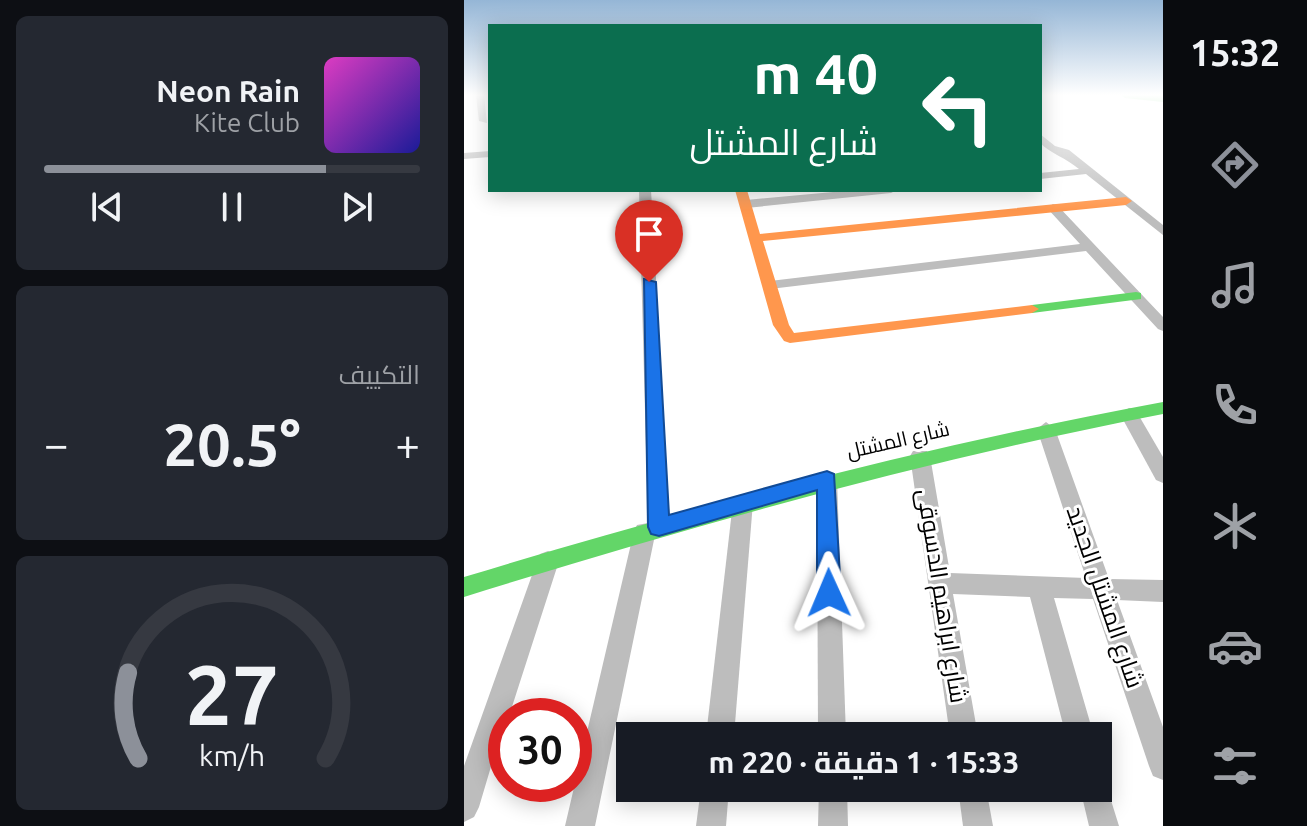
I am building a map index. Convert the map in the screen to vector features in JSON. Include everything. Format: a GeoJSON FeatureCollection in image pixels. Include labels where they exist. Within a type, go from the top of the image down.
{"type":"FeatureCollection","features":[{"type":"Feature","properties":{"kind":"street"},"geometry":{"type":"LineString","coordinates":[[1049,134],[1088,171],[1163,231]]}},
{"type":"Feature","properties":{"kind":"street"},"geometry":{"type":"LineString","coordinates":[[1046,148],[1065,150]]}},
{"type":"Feature","properties":{"kind":"street"},"geometry":{"type":"LineString","coordinates":[[464,156],[488,154]]}},
{"type":"Feature","properties":{"kind":"street"},"geometry":{"type":"LineString","coordinates":[[1042,176],[1088,171]]}},
{"type":"Feature","properties":{"kind":"street"},"geometry":{"type":"LineString","coordinates":[[580,826],[652,529],[645,192]]}},
{"type":"Feature","properties":{"kind":"street"},"geometry":{"type":"LineString","coordinates":[[849,192],[744,197],[785,333],[799,339],[1136,296]]}},
{"type":"Feature","properties":{"kind":"street"},"geometry":{"type":"LineString","coordinates":[[757,238],[1126,201]]}},
{"type":"Feature","properties":{"kind":"street"},"geometry":{"type":"LineString","coordinates":[[1053,208],[1163,326]]}},
{"type":"Feature","properties":{"kind":"street"},"geometry":{"type":"LineString","coordinates":[[770,285],[1090,247]]}},
{"type":"Feature","properties":{"kind":"street","name":"شارع المشتل"},"geometry":{"type":"LineString","coordinates":[[464,587],[827,479],[1046,429],[1163,408]]}},
{"type":"Feature","properties":{"kind":"street"},"geometry":{"type":"LineString","coordinates":[[1129,414],[1163,475]]}},
{"type":"Feature","properties":{"kind":"street","name":"شارع المشتل الجديد"},"geometry":{"type":"LineString","coordinates":[[1046,429],[1163,766]]}},
{"type":"Feature","properties":{"kind":"street","name":"شارع ابراهيم الدسوقى"},"geometry":{"type":"LineString","coordinates":[[920,456],[962,722]]}},
{"type":"Feature","properties":{"kind":"street"},"geometry":{"type":"LineString","coordinates":[[827,479],[832,722]]}},
{"type":"Feature","properties":{"kind":"street"},"geometry":{"type":"LineString","coordinates":[[721,722],[743,502]]}},
{"type":"Feature","properties":{"kind":"street"},"geometry":{"type":"LineString","coordinates":[[464,807],[548,561]]}},
{"type":"Feature","properties":{"kind":"street"},"geometry":{"type":"LineString","coordinates":[[940,583],[1163,591]]}},
{"type":"Feature","properties":{"kind":"street"},"geometry":{"type":"LineString","coordinates":[[1039,587],[1076,722]]}},
{"type":"Feature","properties":{"kind":"street"},"geometry":{"type":"LineString","coordinates":[[711,826],[714,802]]}},
{"type":"Feature","properties":{"kind":"street"},"geometry":{"type":"LineString","coordinates":[[833,802],[833,826]]}},
{"type":"Feature","properties":{"kind":"street"},"geometry":{"type":"LineString","coordinates":[[974,802],[978,826]]}},
{"type":"Feature","properties":{"kind":"street"},"geometry":{"type":"LineString","coordinates":[[1098,802],[1104,826]]}},
{"type":"Feature","properties":{"kind":"traffic: fast"},"geometry":{"type":"LineString","coordinates":[[1032,309],[1136,296]]}},
{"type":"Feature","properties":{"kind":"traffic: fast"},"geometry":{"type":"LineString","coordinates":[[464,587],[811,486],[986,444],[1163,408]]}},
{"type":"Feature","properties":{"kind":"traffic: slow"},"geometry":{"type":"LineString","coordinates":[[742,192],[781,325],[790,338],[1032,309]]}},
{"type":"Feature","properties":{"kind":"traffic: slow"},"geometry":{"type":"LineString","coordinates":[[757,238],[1126,201]]}},
{"type":"Feature","properties":{"kind":"route"},"geometry":{"type":"LineString","coordinates":[[649,282],[659,527],[827,479],[829,593]]}}]}
